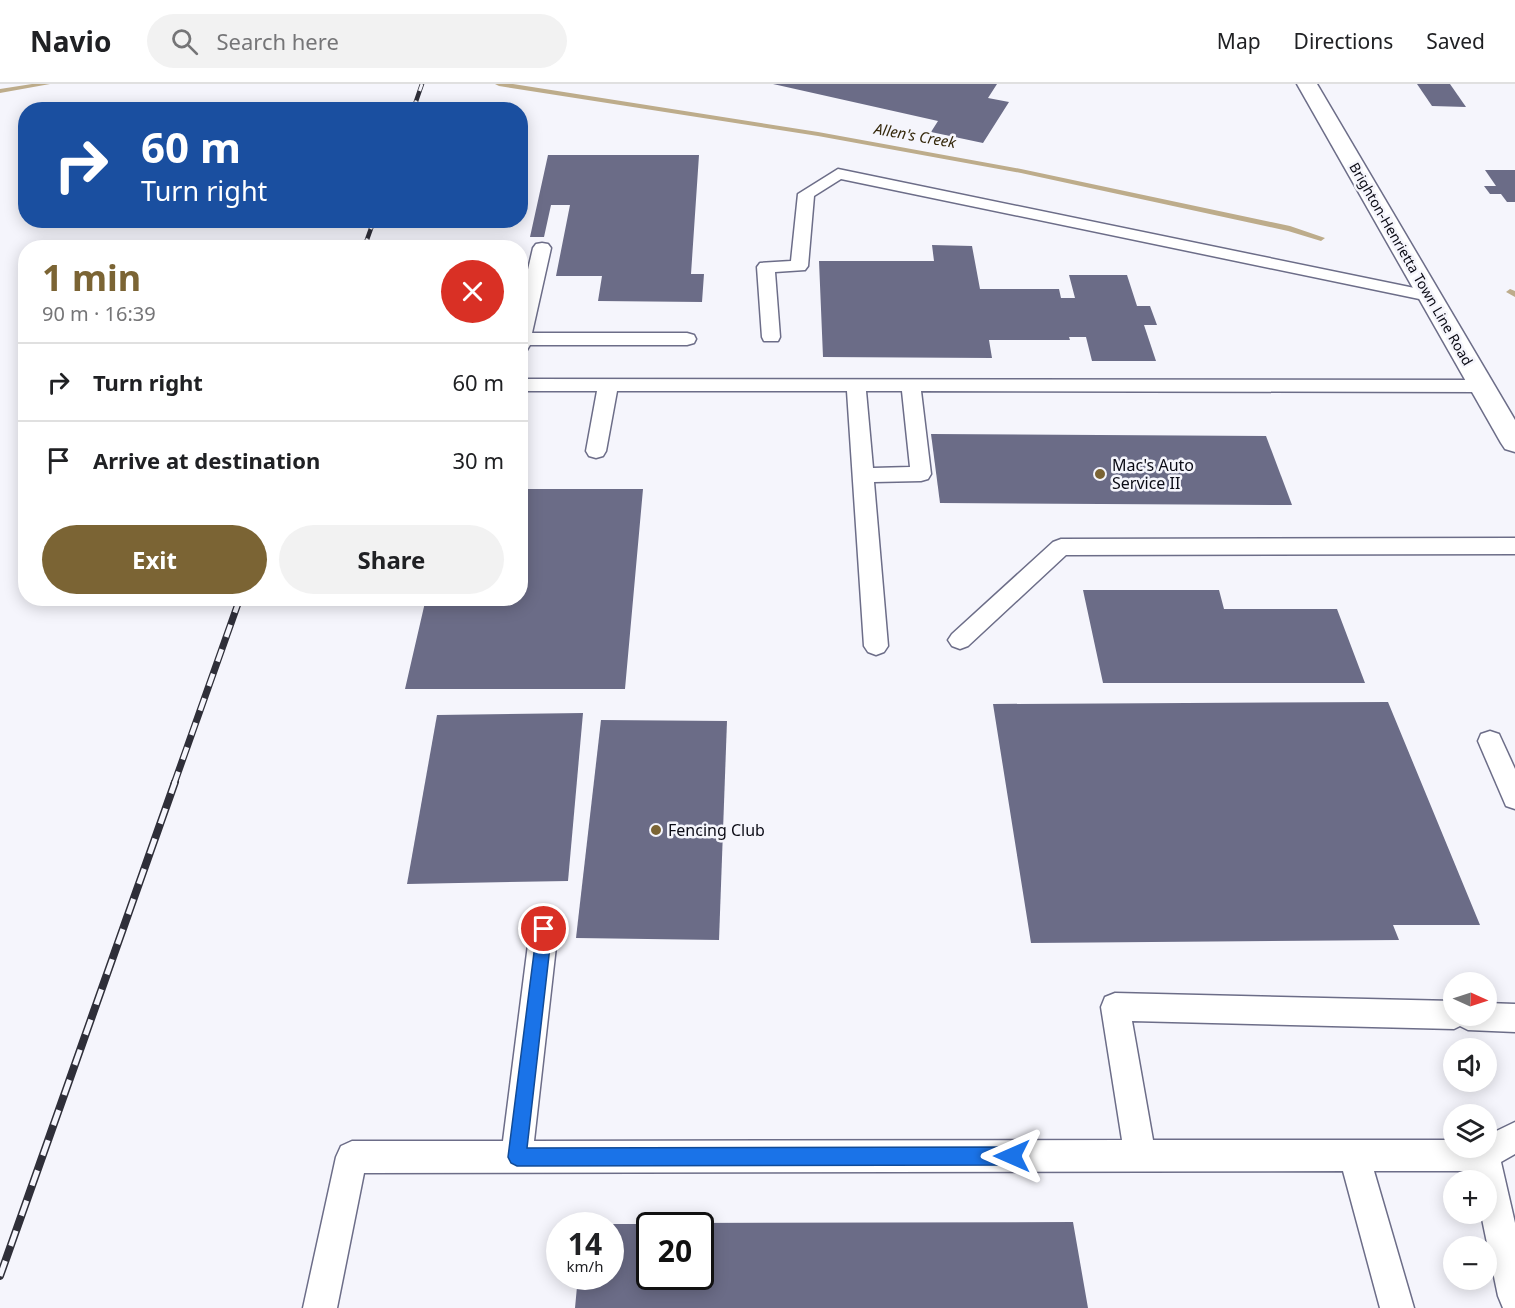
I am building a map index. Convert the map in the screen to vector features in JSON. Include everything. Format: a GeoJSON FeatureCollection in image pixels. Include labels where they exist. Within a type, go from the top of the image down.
{"type":"FeatureCollection","features":[{"type":"Feature","properties":{"kind":"street","name":"Brighton-Henrietta Town Line Road"},"geometry":{"type":"LineString","coordinates":[[1307,84],[1515,443]]}},
{"type":"Feature","properties":{"kind":"lane"},"geometry":{"type":"LineString","coordinates":[[771,337],[766,267],[799,266],[806,194],[838,174],[1429,297]]}},
{"type":"Feature","properties":{"kind":"lane"},"geometry":{"type":"LineString","coordinates":[[528,311],[542,248]]}},
{"type":"Feature","properties":{"kind":"lane"},"geometry":{"type":"LineString","coordinates":[[528,343],[687,339]]}},
{"type":"Feature","properties":{"kind":"lane"},"geometry":{"type":"LineString","coordinates":[[528,385],[1481,386]]}},
{"type":"Feature","properties":{"kind":"lane"},"geometry":{"type":"LineString","coordinates":[[596,451],[608,385]]}},
{"type":"Feature","properties":{"kind":"lane"},"geometry":{"type":"LineString","coordinates":[[856,385],[876,646]]}},
{"type":"Feature","properties":{"kind":"lane"},"geometry":{"type":"LineString","coordinates":[[862,475],[921,474],[912,385]]}},
{"type":"Feature","properties":{"kind":"lane"},"geometry":{"type":"LineString","coordinates":[[960,640],[1061,547],[1515,546]]}},
{"type":"Feature","properties":{"kind":"lane"},"geometry":{"type":"LineString","coordinates":[[1490,741],[1515,798]]}},
{"type":"Feature","properties":{"kind":"lane"},"geometry":{"type":"LineString","coordinates":[[517,1157],[544,929]]}},
{"type":"Feature","properties":{"kind":"lane"},"geometry":{"type":"LineString","coordinates":[[1140,1156],[1114,1007],[1443,1015]]}},
{"type":"Feature","properties":{"kind":"lane"},"geometry":{"type":"LineString","coordinates":[[1497,1017],[1515,1018]]}},
{"type":"Feature","properties":{"kind":"lane"},"geometry":{"type":"LineString","coordinates":[[1497,1147],[1515,1137]]}},
{"type":"Feature","properties":{"kind":"lane"},"geometry":{"type":"LineString","coordinates":[[320,1308],[352,1157],[1443,1155]]}},
{"type":"Feature","properties":{"kind":"lane"},"geometry":{"type":"LineString","coordinates":[[1354,1156],[1397,1308]]}},
{"type":"Feature","properties":{"kind":"lane"},"geometry":{"type":"LineString","coordinates":[[1485,1158],[1507,1233],[1515,1296]]}},
{"type":"Feature","properties":{"kind":"building"},"geometry":{"type":"Polygon","coordinates":[[[773,84],[997,84],[988,98],[1009,102],[983,143],[931,132],[938,121],[773,84]]]}},
{"type":"Feature","properties":{"kind":"building"},"geometry":{"type":"Polygon","coordinates":[[[1417,84],[1450,84],[1466,107],[1432,106],[1417,84]]]}},
{"type":"Feature","properties":{"kind":"building"},"geometry":{"type":"Polygon","coordinates":[[[548,155],[699,155],[691,274],[704,274],[702,302],[598,301],[602,276],[556,276],[570,205],[551,205],[544,237],[530,237],[548,155]]]}},
{"type":"Feature","properties":{"kind":"building"},"geometry":{"type":"Polygon","coordinates":[[[1485,170],[1515,170],[1515,202],[1507,202],[1501,194],[1490,194],[1484,186],[1496,186],[1485,170]]]}},
{"type":"Feature","properties":{"kind":"building"},"geometry":{"type":"Polygon","coordinates":[[[932,245],[972,246],[980,289],[1059,289],[1061,298],[1075,298],[1069,275],[1127,275],[1137,306],[1150,306],[1157,325],[1144,325],[1156,361],[1092,361],[1086,337],[1069,337],[1070,340],[989,340],[992,358],[823,357],[819,261],[934,261],[932,245]]]}},
{"type":"Feature","properties":{"kind":"building"},"geometry":{"type":"Polygon","coordinates":[[[931,434],[1266,436],[1292,505],[940,503],[931,434]]]}},
{"type":"Feature","properties":{"kind":"building"},"geometry":{"type":"Polygon","coordinates":[[[528,489],[643,489],[625,689],[405,689],[424,606],[528,606],[528,489]]]}},
{"type":"Feature","properties":{"kind":"building"},"geometry":{"type":"Polygon","coordinates":[[[1083,590],[1219,590],[1224,609],[1337,609],[1365,683],[1103,683],[1083,590]]]}},
{"type":"Feature","properties":{"kind":"building"},"geometry":{"type":"Polygon","coordinates":[[[1388,702],[1480,925],[1393,925],[1399,940],[1031,943],[993,704],[1388,702]]]}},
{"type":"Feature","properties":{"kind":"building"},"geometry":{"type":"Polygon","coordinates":[[[583,713],[568,881],[407,884],[437,715],[583,713]]]}},
{"type":"Feature","properties":{"kind":"building","name":"Fencing Club"},"geometry":{"type":"Polygon","coordinates":[[[601,720],[727,721],[719,940],[576,938],[601,720]]]}},
{"type":"Feature","properties":{"kind":"building"},"geometry":{"type":"Polygon","coordinates":[[[1073,1222],[1088,1308],[575,1308],[577,1290],[624,1290],[624,1224],[636,1224],[636,1290],[714,1290],[714,1223],[1073,1222]]]}},
{"type":"Feature","properties":{"kind":"waterway"},"geometry":{"type":"LineString","coordinates":[[0,91],[46,84]]}},
{"type":"Feature","properties":{"kind":"waterway","name":"Allen's Creek"},"geometry":{"type":"LineString","coordinates":[[499,84],[818,134],[1021,171],[1290,229],[1321,238]]}},
{"type":"Feature","properties":{"kind":"waterway","name":"Allen's Creek"},"geometry":{"type":"LineString","coordinates":[[1510,292],[1515,294]]}},
{"type":"Feature","properties":{"kind":"railway"},"geometry":{"type":"LineString","coordinates":[[416,102],[422,84]]}},
{"type":"Feature","properties":{"kind":"railway"},"geometry":{"type":"LineString","coordinates":[[367,240],[371,228]]}},
{"type":"Feature","properties":{"kind":"railway"},"geometry":{"type":"LineString","coordinates":[[174,784],[237,606]]}},
{"type":"Feature","properties":{"kind":"railway"},"geometry":{"type":"LineString","coordinates":[[0,1276],[175,782]]}},
{"type":"Feature","properties":{"kind":"place","name":"Mac's Auto Service II"},"geometry":{"type":"Point","coordinates":[1100,474]}},
{"type":"Feature","properties":{"kind":"place","name":"Fencing Club"},"geometry":{"type":"Point","coordinates":[656,830]}},
{"type":"Feature","properties":{"kind":"route"},"geometry":{"type":"LineString","coordinates":[[544,929],[517,1157],[1012,1156]]}}]}
